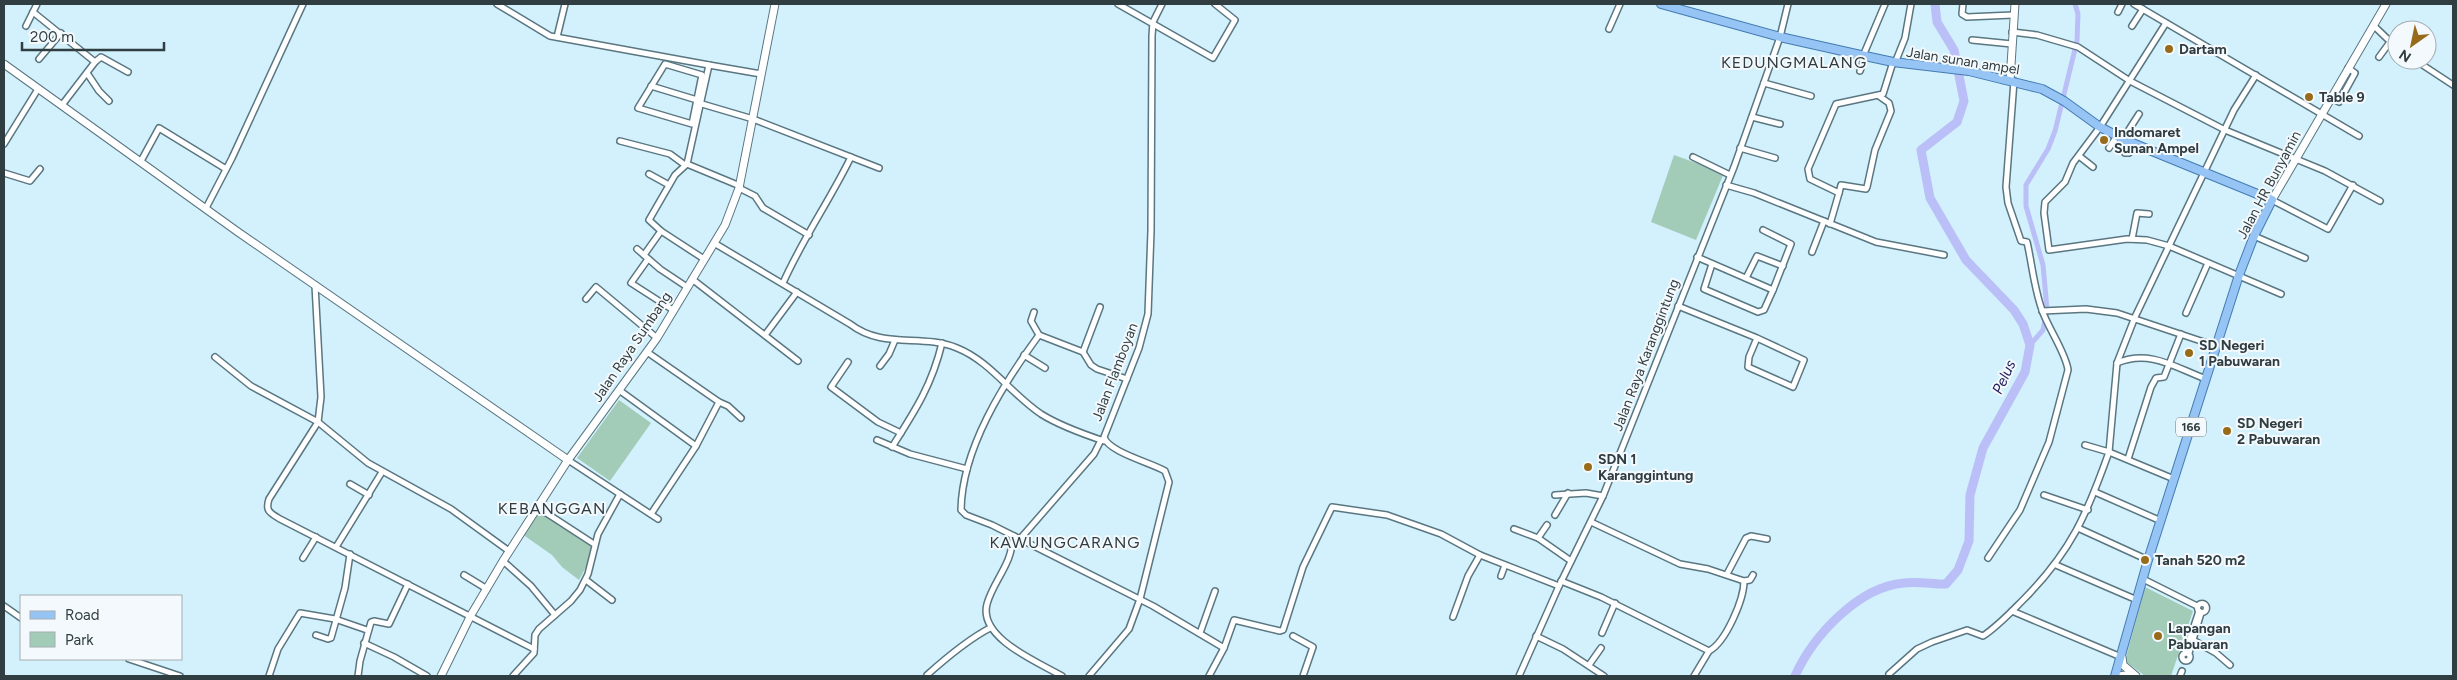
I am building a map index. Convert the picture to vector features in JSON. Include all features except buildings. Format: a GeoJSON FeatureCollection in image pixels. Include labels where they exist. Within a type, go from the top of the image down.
{"type":"FeatureCollection","features":[{"type":"Feature","properties":{"kind":"main road","name":"Jalan sunan ampel"},"geometry":{"type":"LineString","coordinates":[[1661,4],[1846,56],[1864,56],[1894,62],[1969,71],[2012,80],[2042,89],[2064,101],[2100,127],[2120,138],[2272,200]]}},
{"type":"Feature","properties":{"kind":"main road","name":"Jalan HR Bunyamin"},"geometry":{"type":"LineString","coordinates":[[2122,657],[2148,560],[2216,346],[2254,236],[2272,200]]}},
{"type":"Feature","properties":{"kind":"main road","name":"166"},"geometry":{"type":"LineString","coordinates":[[2115,676],[2122,657]]}},
{"type":"Feature","properties":{"kind":"street"},"geometry":{"type":"LineString","coordinates":[[26,26],[37,4]]}},
{"type":"Feature","properties":{"kind":"street"},"geometry":{"type":"LineString","coordinates":[[206,208],[303,4]]}},
{"type":"Feature","properties":{"kind":"street"},"geometry":{"type":"LineString","coordinates":[[497,4],[545,34],[761,74]]}},
{"type":"Feature","properties":{"kind":"street"},"geometry":{"type":"LineString","coordinates":[[557,37],[565,4]]}},
{"type":"Feature","properties":{"kind":"street","name":"Jalan Raya Sumbang"},"geometry":{"type":"LineString","coordinates":[[441,676],[471,615],[509,551],[568,460],[657,338],[725,225],[740,187],[775,4]]}},
{"type":"Feature","properties":{"kind":"street"},"geometry":{"type":"LineString","coordinates":[[1118,4],[1213,58],[1235,20],[1215,4]]}},
{"type":"Feature","properties":{"kind":"street"},"geometry":{"type":"LineString","coordinates":[[1153,23],[1162,4]]}},
{"type":"Feature","properties":{"kind":"street"},"geometry":{"type":"LineString","coordinates":[[1609,28],[1620,4]]}},
{"type":"Feature","properties":{"kind":"street","name":"Jalan Raya Karanggintung"},"geometry":{"type":"LineString","coordinates":[[1519,676],[1560,583],[1603,496],[1752,117],[1780,37],[1788,4]]}},
{"type":"Feature","properties":{"kind":"street"},"geometry":{"type":"LineString","coordinates":[[1860,71],[1884,4]]}},
{"type":"Feature","properties":{"kind":"street"},"geometry":{"type":"LineString","coordinates":[[1839,193],[1814,183],[1810,179],[1808,169],[1836,104],[1880,96],[1885,92],[1894,62],[1905,38],[1911,4]]}},
{"type":"Feature","properties":{"kind":"street"},"geometry":{"type":"LineString","coordinates":[[1963,4],[1962,14],[1967,17],[2013,15]]}},
{"type":"Feature","properties":{"kind":"street"},"geometry":{"type":"LineString","coordinates":[[1988,558],[2020,510],[2049,442],[2067,378],[2067,360],[2057,345],[2042,311],[2027,242],[2021,241],[2006,189],[2012,80],[2012,32],[2015,4]]}},
{"type":"Feature","properties":{"kind":"street"},"geometry":{"type":"LineString","coordinates":[[2118,12],[2122,4]]}},
{"type":"Feature","properties":{"kind":"street"},"geometry":{"type":"LineString","coordinates":[[2134,4],[2256,75],[2320,115],[2359,136]]}},
{"type":"Feature","properties":{"kind":"street","name":"Jalan HR Bunyamin"},"geometry":{"type":"LineString","coordinates":[[2272,200],[2386,4]]}},
{"type":"Feature","properties":{"kind":"street"},"geometry":{"type":"LineString","coordinates":[[2132,26],[2143,9]]}},
{"type":"Feature","properties":{"kind":"street"},"geometry":{"type":"LineString","coordinates":[[34,12],[95,62]]}},
{"type":"Feature","properties":{"kind":"street","name":"Jalan Flamboyan"},"geometry":{"type":"LineString","coordinates":[[1140,599],[1169,478],[1160,468],[1132,456],[1103,440],[1143,337],[1148,314],[1151,231],[1153,23]]}},
{"type":"Feature","properties":{"kind":"street"},"geometry":{"type":"LineString","coordinates":[[2166,23],[2100,127],[2079,156],[2065,182],[2045,202],[2044,213],[2049,250],[2132,239],[2147,240],[2169,246],[2281,294]]}},
{"type":"Feature","properties":{"kind":"street"},"geometry":{"type":"LineString","coordinates":[[2374,26],[2387,39]]}},
{"type":"Feature","properties":{"kind":"street"},"geometry":{"type":"LineString","coordinates":[[2012,32],[2037,35],[2078,47],[2130,80],[2225,130],[2296,158],[2353,185],[2380,201]]}},
{"type":"Feature","properties":{"kind":"street"},"geometry":{"type":"LineString","coordinates":[[38,59],[61,33]]}},
{"type":"Feature","properties":{"kind":"street"},"geometry":{"type":"LineString","coordinates":[[1972,40],[2012,44]]}},
{"type":"Feature","properties":{"kind":"street"},"geometry":{"type":"LineString","coordinates":[[2378,57],[2387,46]]}},
{"type":"Feature","properties":{"kind":"street"},"geometry":{"type":"LineString","coordinates":[[62,105],[95,62],[104,58],[128,72]]}},
{"type":"Feature","properties":{"kind":"street"},"geometry":{"type":"LineString","coordinates":[[676,68],[678,59]]}},
{"type":"Feature","properties":{"kind":"street"},"geometry":{"type":"LineString","coordinates":[[4,64],[238,232],[568,460],[658,519]]}},
{"type":"Feature","properties":{"kind":"street"},"geometry":{"type":"LineString","coordinates":[[704,259],[661,231],[649,220],[674,175],[686,164],[699,102],[702,75],[665,64],[638,108],[692,124],[699,102],[709,65]]}},
{"type":"Feature","properties":{"kind":"street"},"geometry":{"type":"LineString","coordinates":[[2430,70],[2453,85]]}},
{"type":"Feature","properties":{"kind":"street"},"geometry":{"type":"LineString","coordinates":[[86,73],[109,101]]}},
{"type":"Feature","properties":{"kind":"street"},"geometry":{"type":"LineString","coordinates":[[1889,674],[1917,649],[1967,630],[1983,636],[2012,612],[2056,566],[2088,510],[2109,452],[2118,363],[2135,318],[2194,190],[2205,173],[2234,110],[2256,75]]}},
{"type":"Feature","properties":{"kind":"street"},"geometry":{"type":"LineString","coordinates":[[1764,82],[1811,96]]}},
{"type":"Feature","properties":{"kind":"street"},"geometry":{"type":"LineString","coordinates":[[651,86],[753,119],[879,168]]}},
{"type":"Feature","properties":{"kind":"street"},"geometry":{"type":"LineString","coordinates":[[4,144],[38,89]]}},
{"type":"Feature","properties":{"kind":"street"},"geometry":{"type":"LineString","coordinates":[[1830,224],[1839,199],[1841,185],[1866,189],[1867,187],[1875,150],[1891,111],[1889,104],[1880,96]]}},
{"type":"Feature","properties":{"kind":"street"},"geometry":{"type":"LineString","coordinates":[[2109,148],[2120,138],[2139,114]]}},
{"type":"Feature","properties":{"kind":"street"},"geometry":{"type":"LineString","coordinates":[[1752,117],[1780,124]]}},
{"type":"Feature","properties":{"kind":"street"},"geometry":{"type":"LineString","coordinates":[[141,161],[159,128],[226,169]]}},
{"type":"Feature","properties":{"kind":"street"},"geometry":{"type":"LineString","coordinates":[[620,141],[670,154],[686,164],[740,187],[755,196],[763,208],[809,235]]}},
{"type":"Feature","properties":{"kind":"street"},"geometry":{"type":"LineString","coordinates":[[2125,153],[2131,151],[2135,145]]}},
{"type":"Feature","properties":{"kind":"street"},"geometry":{"type":"LineString","coordinates":[[1740,148],[1775,158]]}},
{"type":"Feature","properties":{"kind":"street"},"geometry":{"type":"LineString","coordinates":[[1693,156],[1730,175]]}},
{"type":"Feature","properties":{"kind":"street"},"geometry":{"type":"LineString","coordinates":[[2079,156],[2093,167]]}},
{"type":"Feature","properties":{"kind":"street"},"geometry":{"type":"LineString","coordinates":[[783,283],[793,260],[809,235],[850,157]]}},
{"type":"Feature","properties":{"kind":"street"},"geometry":{"type":"LineString","coordinates":[[4,173],[30,181],[40,169]]}},
{"type":"Feature","properties":{"kind":"street"},"geometry":{"type":"LineString","coordinates":[[649,174],[669,185]]}},
{"type":"Feature","properties":{"kind":"street"},"geometry":{"type":"LineString","coordinates":[[1726,185],[1754,193],[1887,245],[1944,255]]}},
{"type":"Feature","properties":{"kind":"street"},"geometry":{"type":"LineString","coordinates":[[2272,200],[2328,229],[2353,185]]}},
{"type":"Feature","properties":{"kind":"street"},"geometry":{"type":"LineString","coordinates":[[2132,239],[2137,213],[2149,214]]}},
{"type":"Feature","properties":{"kind":"street"},"geometry":{"type":"LineString","coordinates":[[1812,252],[1824,221]]}},
{"type":"Feature","properties":{"kind":"street"},"geometry":{"type":"LineString","coordinates":[[1712,264],[1704,289],[1758,312],[1764,310],[1791,246],[1790,242],[1763,230]]}},
{"type":"Feature","properties":{"kind":"street"},"geometry":{"type":"LineString","coordinates":[[661,231],[631,283],[673,310]]}},
{"type":"Feature","properties":{"kind":"street"},"geometry":{"type":"LineString","coordinates":[[2254,236],[2304,258]]}},
{"type":"Feature","properties":{"kind":"street"},"geometry":{"type":"LineString","coordinates":[[714,243],[783,283],[864,335],[895,340],[942,343],[969,353],[1041,414],[1103,440],[1094,454],[1020,539]]}},
{"type":"Feature","properties":{"kind":"street"},"geometry":{"type":"LineString","coordinates":[[637,249],[687,287]]}},
{"type":"Feature","properties":{"kind":"street"},"geometry":{"type":"LineString","coordinates":[[1746,278],[1757,256],[1783,266]]}},
{"type":"Feature","properties":{"kind":"street"},"geometry":{"type":"LineString","coordinates":[[1697,257],[1773,290]]}},
{"type":"Feature","properties":{"kind":"street"},"geometry":{"type":"LineString","coordinates":[[2186,313],[2208,263]]}},
{"type":"Feature","properties":{"kind":"street"},"geometry":{"type":"LineString","coordinates":[[692,279],[798,361]]}},
{"type":"Feature","properties":{"kind":"street"},"geometry":{"type":"LineString","coordinates":[[315,285],[321,397],[318,422],[269,499],[266,507],[271,514],[280,519],[471,615],[534,649]]}},
{"type":"Feature","properties":{"kind":"street"},"geometry":{"type":"LineString","coordinates":[[586,299],[596,287],[657,338]]}},
{"type":"Feature","properties":{"kind":"street"},"geometry":{"type":"LineString","coordinates":[[766,335],[797,292]]}},
{"type":"Feature","properties":{"kind":"street"},"geometry":{"type":"LineString","coordinates":[[1083,352],[1100,306]]}},
{"type":"Feature","properties":{"kind":"street"},"geometry":{"type":"LineString","coordinates":[[1678,306],[1757,338],[1804,360],[1793,387],[1748,367],[1749,358],[1757,338]]}},
{"type":"Feature","properties":{"kind":"street"},"geometry":{"type":"LineString","coordinates":[[2042,311],[2086,309],[2135,318],[2216,346]]}},
{"type":"Feature","properties":{"kind":"street"},"geometry":{"type":"LineString","coordinates":[[1034,312],[1031,321],[1039,335],[1083,352],[1097,369],[1127,379]]}},
{"type":"Feature","properties":{"kind":"street"},"geometry":{"type":"LineString","coordinates":[[2128,459],[2150,387],[2156,378],[2164,377],[2170,366],[2181,334]]}},
{"type":"Feature","properties":{"kind":"street"},"geometry":{"type":"LineString","coordinates":[[1039,335],[1004,383],[992,406],[967,469],[961,499],[962,512],[1140,599],[1224,648]]}},
{"type":"Feature","properties":{"kind":"street"},"geometry":{"type":"LineString","coordinates":[[880,366],[890,353],[895,340]]}},
{"type":"Feature","properties":{"kind":"street"},"geometry":{"type":"LineString","coordinates":[[892,447],[926,391],[936,370],[942,343]]}},
{"type":"Feature","properties":{"kind":"street"},"geometry":{"type":"LineString","coordinates":[[647,352],[719,402],[728,406],[741,418]]}},
{"type":"Feature","properties":{"kind":"street"},"geometry":{"type":"LineString","coordinates":[[1024,355],[1045,368]]}},
{"type":"Feature","properties":{"kind":"street"},"geometry":{"type":"LineString","coordinates":[[215,357],[251,386],[318,422],[382,472],[451,509],[509,551]]}},
{"type":"Feature","properties":{"kind":"street"},"geometry":{"type":"LineString","coordinates":[[2118,363],[2135,358],[2148,357],[2206,379]]}},
{"type":"Feature","properties":{"kind":"street"},"geometry":{"type":"LineString","coordinates":[[848,362],[831,387],[878,422],[901,433]]}},
{"type":"Feature","properties":{"kind":"street"},"geometry":{"type":"LineString","coordinates":[[619,390],[696,446]]}},
{"type":"Feature","properties":{"kind":"street"},"geometry":{"type":"LineString","coordinates":[[651,514],[696,446],[719,402]]}},
{"type":"Feature","properties":{"kind":"street"},"geometry":{"type":"LineString","coordinates":[[877,440],[892,447],[967,469]]}},
{"type":"Feature","properties":{"kind":"street"},"geometry":{"type":"LineString","coordinates":[[2086,445],[2128,459],[2174,479]]}},
{"type":"Feature","properties":{"kind":"street"},"geometry":{"type":"LineString","coordinates":[[336,547],[382,472]]}},
{"type":"Feature","properties":{"kind":"street"},"geometry":{"type":"LineString","coordinates":[[350,484],[369,495]]}},
{"type":"Feature","properties":{"kind":"street"},"geometry":{"type":"LineString","coordinates":[[1555,495],[1586,492],[1603,496]]}},
{"type":"Feature","properties":{"kind":"street"},"geometry":{"type":"LineString","coordinates":[[2095,492],[2161,521]]}},
{"type":"Feature","properties":{"kind":"street"},"geometry":{"type":"LineString","coordinates":[[1555,515],[1568,493]]}},
{"type":"Feature","properties":{"kind":"street"},"geometry":{"type":"LineString","coordinates":[[513,676],[532,657],[535,635],[555,614],[571,601],[586,580],[594,544],[620,494]]}},
{"type":"Feature","properties":{"kind":"street"},"geometry":{"type":"LineString","coordinates":[[2044,496],[2088,510]]}},
{"type":"Feature","properties":{"kind":"street"},"geometry":{"type":"LineString","coordinates":[[537,507],[594,544]]}},
{"type":"Feature","properties":{"kind":"street"},"geometry":{"type":"LineString","coordinates":[[1211,676],[1235,620],[1280,631],[1283,630],[1303,567],[1332,507],[1387,515],[1441,534],[1480,555],[1505,565],[1614,603],[1709,651]]}},
{"type":"Feature","properties":{"kind":"street"},"geometry":{"type":"LineString","coordinates":[[1590,522],[1680,564],[1727,574],[1744,581],[1750,580],[1753,575]]}},
{"type":"Feature","properties":{"kind":"street"},"geometry":{"type":"LineString","coordinates":[[1538,538],[1547,524]]}},
{"type":"Feature","properties":{"kind":"street"},"geometry":{"type":"LineString","coordinates":[[2078,528],[2148,560]]}},
{"type":"Feature","properties":{"kind":"street"},"geometry":{"type":"LineString","coordinates":[[1514,529],[1538,538],[1571,561]]}},
{"type":"Feature","properties":{"kind":"street"},"geometry":{"type":"LineString","coordinates":[[303,558],[316,536]]}},
{"type":"Feature","properties":{"kind":"street"},"geometry":{"type":"LineString","coordinates":[[1014,536],[1008,562],[987,603],[989,626],[1013,648],[1062,676]]}},
{"type":"Feature","properties":{"kind":"street"},"geometry":{"type":"LineString","coordinates":[[1727,574],[1746,538],[1751,536],[1767,539]]}},
{"type":"Feature","properties":{"kind":"street"},"geometry":{"type":"LineString","coordinates":[[316,635],[330,639],[345,588],[350,554]]}},
{"type":"Feature","properties":{"kind":"street"},"geometry":{"type":"LineString","coordinates":[[1453,617],[1468,576],[1480,555]]}},
{"type":"Feature","properties":{"kind":"street"},"geometry":{"type":"LineString","coordinates":[[503,561],[531,586],[555,614]]}},
{"type":"Feature","properties":{"kind":"street"},"geometry":{"type":"LineString","coordinates":[[1501,576],[1505,565]]}},
{"type":"Feature","properties":{"kind":"street"},"geometry":{"type":"LineString","coordinates":[[2056,566],[2137,600]]}},
{"type":"Feature","properties":{"kind":"street"},"geometry":{"type":"LineString","coordinates":[[464,575],[487,589]]}},
{"type":"Feature","properties":{"kind":"street"},"geometry":{"type":"LineString","coordinates":[[2143,579],[2199,610]]}},
{"type":"Feature","properties":{"kind":"street"},"geometry":{"type":"LineString","coordinates":[[586,580],[612,600]]}},
{"type":"Feature","properties":{"kind":"street"},"geometry":{"type":"LineString","coordinates":[[1694,676],[1709,651],[1718,645],[1742,601],[1744,581]]}},
{"type":"Feature","properties":{"kind":"street"},"geometry":{"type":"LineString","coordinates":[[358,676],[368,630],[374,620],[390,624],[408,584]]}},
{"type":"Feature","properties":{"kind":"street"},"geometry":{"type":"LineString","coordinates":[[1200,633],[1215,591]]}},
{"type":"Feature","properties":{"kind":"street"},"geometry":{"type":"LineString","coordinates":[[1089,676],[1120,642],[1129,629],[1140,599]]}},
{"type":"Feature","properties":{"kind":"street"},"geometry":{"type":"LineString","coordinates":[[1602,633],[1614,603]]}},
{"type":"Feature","properties":{"kind":"street"},"geometry":{"type":"LineString","coordinates":[[4,606],[20,617]]}},
{"type":"Feature","properties":{"kind":"street"},"geometry":{"type":"LineString","coordinates":[[2199,610],[2193,640],[2187,653],[2199,610]]}},
{"type":"Feature","properties":{"kind":"street"},"geometry":{"type":"LineString","coordinates":[[2012,612],[2122,657],[2124,665],[2134,675]]}},
{"type":"Feature","properties":{"kind":"street"},"geometry":{"type":"LineString","coordinates":[[269,676],[278,649],[299,614],[335,620],[368,630]]}},
{"type":"Feature","properties":{"kind":"street"},"geometry":{"type":"LineString","coordinates":[[928,676],[926,675],[989,626]]}},
{"type":"Feature","properties":{"kind":"street"},"geometry":{"type":"LineString","coordinates":[[1293,636],[1313,647],[1303,676]]}},
{"type":"Feature","properties":{"kind":"street"},"geometry":{"type":"LineString","coordinates":[[1536,636],[1589,665],[1604,676]]}},
{"type":"Feature","properties":{"kind":"street"},"geometry":{"type":"LineString","coordinates":[[2193,640],[2216,652],[2230,665]]}},
{"type":"Feature","properties":{"kind":"street"},"geometry":{"type":"LineString","coordinates":[[364,643],[394,657],[427,676]]}},
{"type":"Feature","properties":{"kind":"street"},"geometry":{"type":"LineString","coordinates":[[1589,665],[1601,648]]}},
{"type":"Feature","properties":{"kind":"street"},"geometry":{"type":"LineString","coordinates":[[132,660],[180,676]]}},
{"type":"Feature","properties":{"kind":"street"},"geometry":{"type":"LineString","coordinates":[[2119,676],[2134,675]]}},
{"type":"Feature","properties":{"kind":"green space"},"geometry":{"type":"Polygon","coordinates":[[[1674,155],[1724,173],[1696,240],[1651,222],[1674,155]]]}},
{"type":"Feature","properties":{"kind":"green space"},"geometry":{"type":"Polygon","coordinates":[[[619,400],[651,423],[610,481],[577,458],[619,400]]]}},
{"type":"Feature","properties":{"kind":"green space"},"geometry":{"type":"Polygon","coordinates":[[[538,509],[591,546],[586,567],[579,580],[562,567],[552,555],[522,534],[538,509]]]}},
{"type":"Feature","properties":{"kind":"green space","name":"Lapangan Pabuaran"},"geometry":{"type":"Polygon","coordinates":[[[2145,587],[2193,611],[2171,676],[2145,676],[2125,661],[2145,587]]]}},
{"type":"Feature","properties":{"kind":"waterway","name":"Pelus"},"geometry":{"type":"LineString","coordinates":[[1795,676],[1813,645],[1825,630],[1854,604],[1870,594],[1887,587],[1909,582],[1946,584],[1958,570],[1969,541],[1970,495],[1983,448],[2025,372],[2030,345],[2023,324],[2014,310],[1966,260],[1930,198],[1921,150],[1957,122],[1964,101],[1954,50],[1937,22],[1935,4]]}},
{"type":"Feature","properties":{"kind":"waterway"},"geometry":{"type":"LineString","coordinates":[[2030,345],[2043,330],[2047,309],[2043,265],[2026,206],[2026,185],[2048,149],[2055,131],[2077,41],[2078,14],[2075,4]]}},
{"type":"Feature","properties":{"kind":"place","name":"Dartam"},"geometry":{"type":"Point","coordinates":[2169,49]}},
{"type":"Feature","properties":{"kind":"place","name":"Table 9"},"geometry":{"type":"Point","coordinates":[2309,97]}},
{"type":"Feature","properties":{"kind":"place","name":"Indomaret Sunan Ampel"},"geometry":{"type":"Point","coordinates":[2104,140]}},
{"type":"Feature","properties":{"kind":"place","name":"SD Negeri 1 Pabuwaran"},"geometry":{"type":"Point","coordinates":[2189,353]}},
{"type":"Feature","properties":{"kind":"place","name":"SD Negeri 2 Pabuwaran"},"geometry":{"type":"Point","coordinates":[2227,431]}},
{"type":"Feature","properties":{"kind":"place","name":"SDN 1 Karanggintung"},"geometry":{"type":"Point","coordinates":[1588,467]}},
{"type":"Feature","properties":{"kind":"place","name":"Tanah 520 m2"},"geometry":{"type":"Point","coordinates":[2145,560]}},
{"type":"Feature","properties":{"kind":"place","name":"Lapangan Pabuaran"},"geometry":{"type":"Point","coordinates":[2158,636]}},
{"type":"Feature","properties":{"kind":"district","name":"KEDUNGMALANG"},"geometry":{"type":"Point","coordinates":[1794,62]}},
{"type":"Feature","properties":{"kind":"district","name":"KEBANGGAN"},"geometry":{"type":"Point","coordinates":[552,508]}},
{"type":"Feature","properties":{"kind":"district","name":"KAWUNGCARANG"},"geometry":{"type":"Point","coordinates":[1065,542]}}]}
